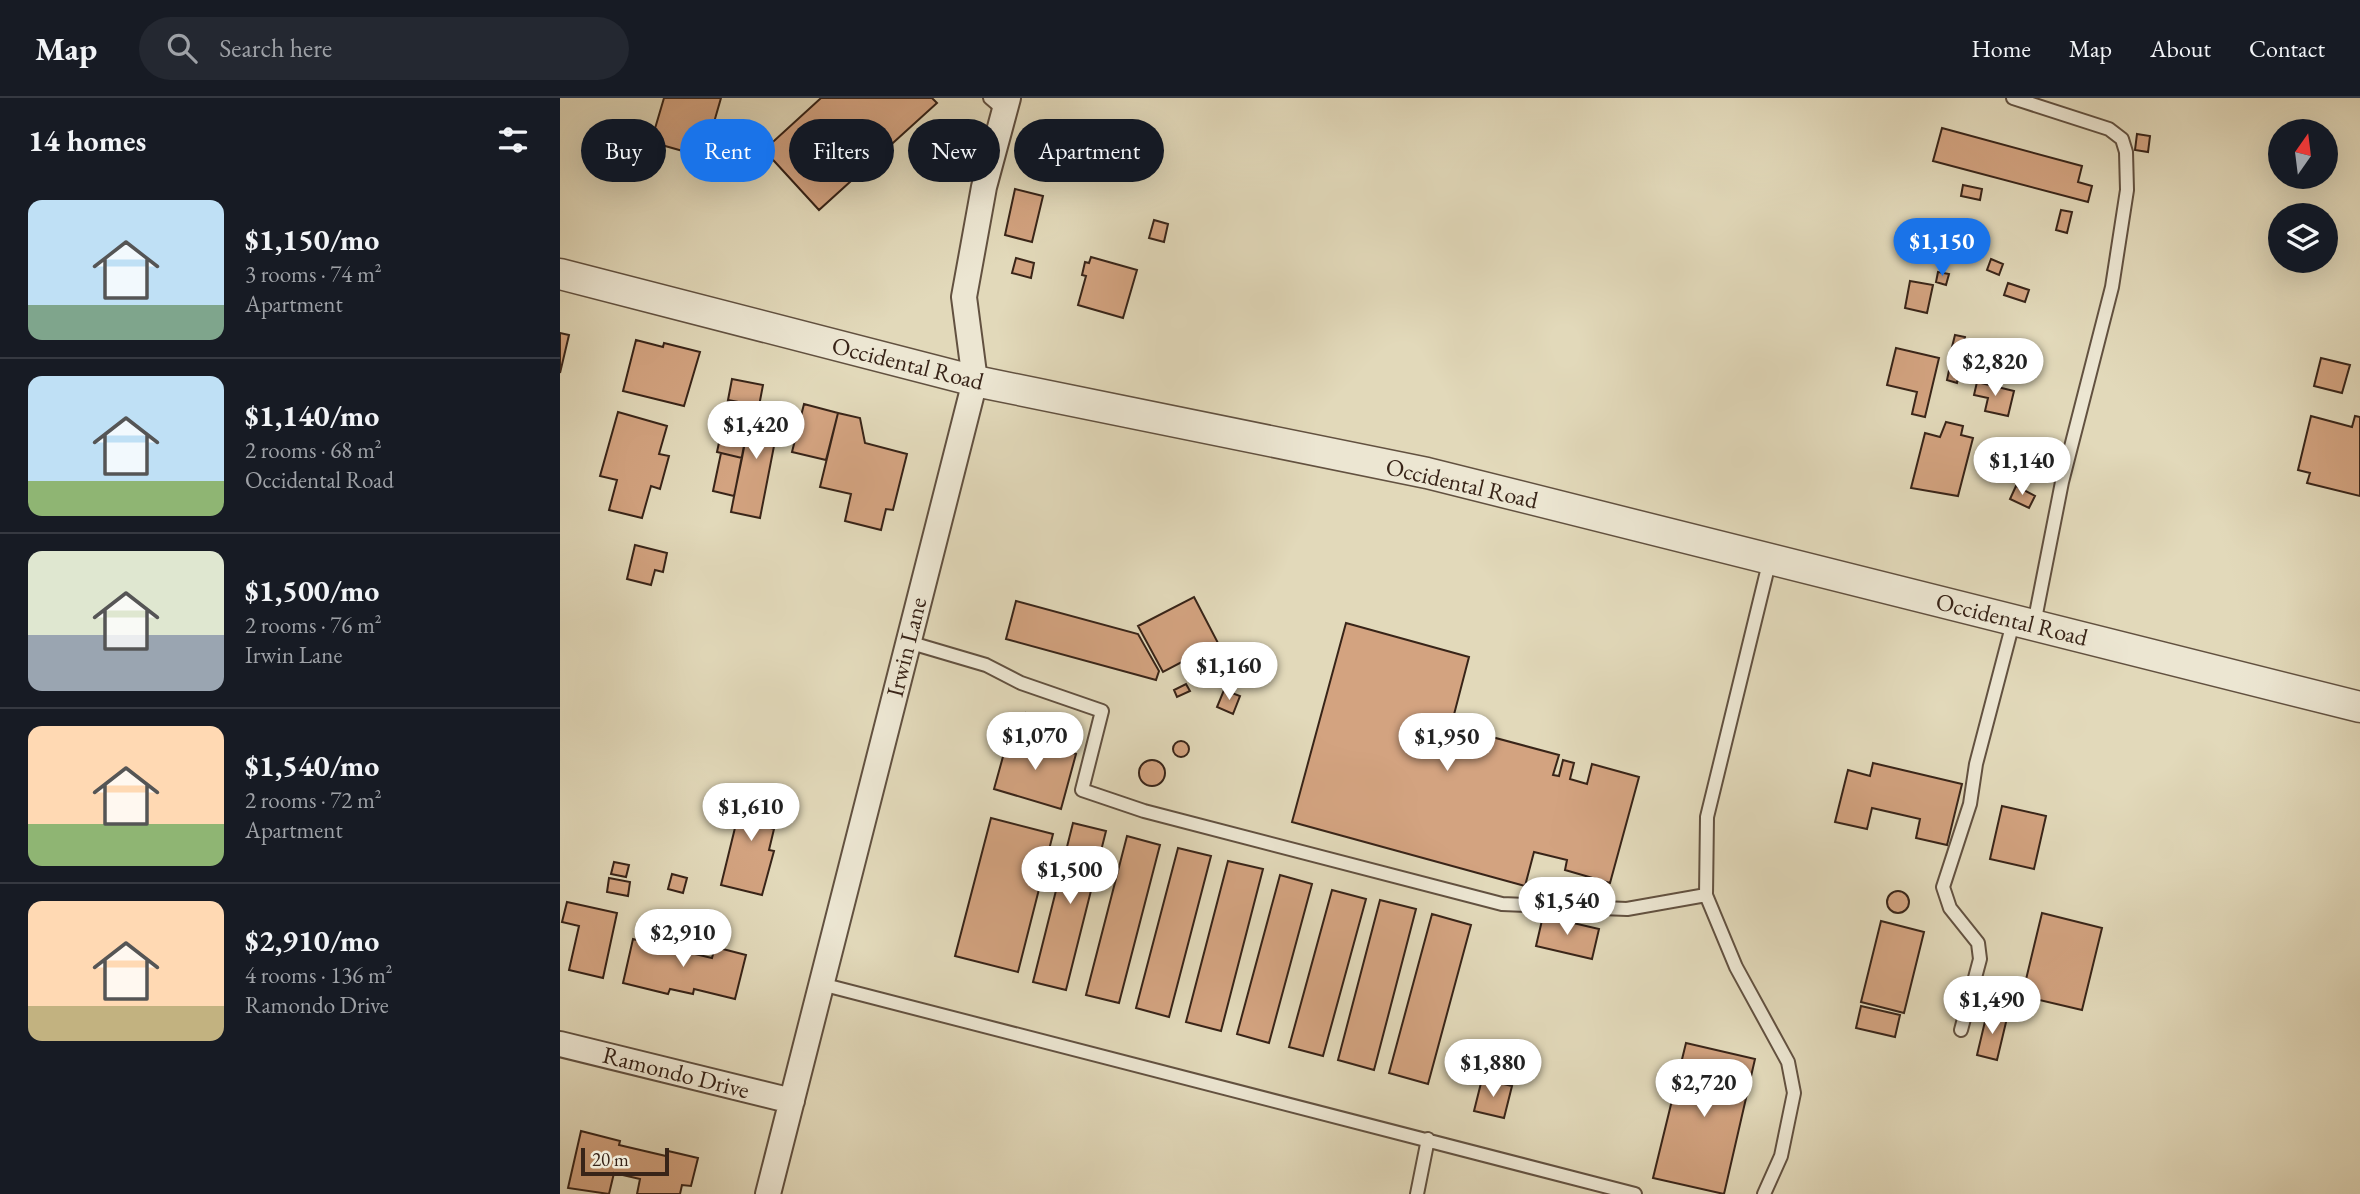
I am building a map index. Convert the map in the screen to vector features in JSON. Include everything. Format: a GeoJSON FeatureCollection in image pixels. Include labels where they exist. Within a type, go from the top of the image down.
{"type":"FeatureCollection","features":[{"type":"Feature","properties":{"kind":"street","name":"Irwin Lane"},"geometry":{"type":"LineString","coordinates":[[768,1194],[975,381],[964,297],[1001,102]]}},
{"type":"Feature","properties":{"kind":"street","name":"Occidental Road"},"geometry":{"type":"LineString","coordinates":[[560,274],[975,381],[1427,473],[2360,707]]}},
{"type":"Feature","properties":{"kind":"street","name":"Ramondo Drive"},"geometry":{"type":"LineString","coordinates":[[560,1044],[792,1101]]}},
{"type":"Feature","properties":{"kind":"lane"},"geometry":{"type":"LineString","coordinates":[[1961,1030],[1980,959],[1978,943],[1951,908],[1943,887],[1970,804],[1976,764],[2024,622],[2062,482],[2112,287],[2127,190],[2126,152],[2122,139],[2109,129],[2013,98]]}},
{"type":"Feature","properties":{"kind":"lane"},"geometry":{"type":"LineString","coordinates":[[1764,1194],[1781,1156],[1794,1093],[1788,1062],[1736,967],[1706,895],[1707,817],[1770,557]]}},
{"type":"Feature","properties":{"kind":"lane"},"geometry":{"type":"LineString","coordinates":[[908,642],[986,664],[1021,683],[1102,711],[1082,790],[1144,811],[1502,904],[1627,909],[1706,895]]}},
{"type":"Feature","properties":{"kind":"lane"},"geometry":{"type":"LineString","coordinates":[[821,984],[1635,1194]]}},
{"type":"Feature","properties":{"kind":"lane"},"geometry":{"type":"LineString","coordinates":[[1417,1194],[1428,1139]]}},
{"type":"Feature","properties":{"kind":"building"},"geometry":{"type":"Polygon","coordinates":[[[664,98],[721,98],[715,119],[680,119],[680,150],[666,146],[666,119],[658,119],[664,98]]]}},
{"type":"Feature","properties":{"kind":"building"},"geometry":{"type":"Polygon","coordinates":[[[821,98],[932,98],[937,103],[919,119],[908,119],[908,129],[894,142],[894,119],[798,119],[821,98]]]}},
{"type":"Feature","properties":{"kind":"building"},"geometry":{"type":"Polygon","coordinates":[[[789,127],[789,177],[775,162],[775,140],[789,127]]]}},
{"type":"Feature","properties":{"kind":"building"},"geometry":{"type":"Polygon","coordinates":[[[1942,128],[2082,166],[2078,182],[2092,186],[2088,202],[1933,161],[1942,128]]]}},
{"type":"Feature","properties":{"kind":"building"},"geometry":{"type":"Polygon","coordinates":[[[2137,134],[2150,136],[2148,152],[2135,150],[2137,134]]]}},
{"type":"Feature","properties":{"kind":"building"},"geometry":{"type":"Polygon","coordinates":[[[793,182],[850,182],[819,210],[793,182]]]}},
{"type":"Feature","properties":{"kind":"building"},"geometry":{"type":"Polygon","coordinates":[[[1963,185],[1982,189],[1980,200],[1961,196],[1963,185]]]}},
{"type":"Feature","properties":{"kind":"building"},"geometry":{"type":"Polygon","coordinates":[[[1015,189],[1043,196],[1032,242],[1005,235],[1015,189]]]}},
{"type":"Feature","properties":{"kind":"building"},"geometry":{"type":"Polygon","coordinates":[[[2061,210],[2072,212],[2067,233],[2056,230],[2061,210]]]}},
{"type":"Feature","properties":{"kind":"building"},"geometry":{"type":"Polygon","coordinates":[[[1154,220],[1168,224],[1164,242],[1149,238],[1154,220]]]}},
{"type":"Feature","properties":{"kind":"building"},"geometry":{"type":"Polygon","coordinates":[[[1962,223],[1973,227],[1968,244],[1957,240],[1962,223]]]}},
{"type":"Feature","properties":{"kind":"building"},"geometry":{"type":"Polygon","coordinates":[[[1091,257],[1137,270],[1123,318],[1078,305],[1086,276],[1082,275],[1085,262],[1089,263],[1091,257]]]}},
{"type":"Feature","properties":{"kind":"building"},"geometry":{"type":"Polygon","coordinates":[[[1016,258],[1034,263],[1031,278],[1012,273],[1016,258]]]}},
{"type":"Feature","properties":{"kind":"building"},"geometry":{"type":"Polygon","coordinates":[[[1991,259],[2003,264],[1999,275],[1987,270],[1991,259]]]}},
{"type":"Feature","properties":{"kind":"building"},"geometry":{"type":"Polygon","coordinates":[[[1938,272],[1949,274],[1946,285],[1936,282],[1938,272]]]}},
{"type":"Feature","properties":{"kind":"building"},"geometry":{"type":"Polygon","coordinates":[[[1910,281],[1933,285],[1927,313],[1905,308],[1910,281]]]}},
{"type":"Feature","properties":{"kind":"building"},"geometry":{"type":"Polygon","coordinates":[[[2008,283],[2029,290],[2025,302],[2004,295],[2008,283]]]}},
{"type":"Feature","properties":{"kind":"building"},"geometry":{"type":"Polygon","coordinates":[[[560,333],[569,335],[560,373],[560,333]]]}},
{"type":"Feature","properties":{"kind":"building"},"geometry":{"type":"Polygon","coordinates":[[[1955,335],[1965,337],[1962,353],[1951,351],[1955,335]]]}},
{"type":"Feature","properties":{"kind":"building"},"geometry":{"type":"Polygon","coordinates":[[[636,340],[663,347],[664,343],[700,352],[684,406],[623,391],[636,340]]]}},
{"type":"Feature","properties":{"kind":"building"},"geometry":{"type":"Polygon","coordinates":[[[1896,348],[1939,358],[1925,417],[1912,414],[1917,392],[1887,385],[1896,348]]]}},
{"type":"Feature","properties":{"kind":"building"},"geometry":{"type":"Polygon","coordinates":[[[2321,358],[2350,365],[2342,393],[2314,386],[2321,358]]]}},
{"type":"Feature","properties":{"kind":"building"},"geometry":{"type":"Polygon","coordinates":[[[1951,361],[1961,364],[1957,383],[1947,380],[1951,361]]]}},
{"type":"Feature","properties":{"kind":"building"},"geometry":{"type":"Polygon","coordinates":[[[732,379],[763,385],[759,406],[728,400],[732,379]]]}},
{"type":"Feature","properties":{"kind":"building"},"geometry":{"type":"Polygon","coordinates":[[[1977,382],[2014,391],[2008,416],[1985,411],[1988,398],[1974,395],[1977,382]]]}},
{"type":"Feature","properties":{"kind":"building"},"geometry":{"type":"Polygon","coordinates":[[[728,400],[752,405],[742,458],[717,452],[728,400]]]}},
{"type":"Feature","properties":{"kind":"building"},"geometry":{"type":"Polygon","coordinates":[[[804,404],[838,413],[826,460],[792,452],[804,404]]]}},
{"type":"Feature","properties":{"kind":"building"},"geometry":{"type":"Polygon","coordinates":[[[752,405],[781,410],[760,518],[731,512],[752,405]]]}},
{"type":"Feature","properties":{"kind":"building"},"geometry":{"type":"Polygon","coordinates":[[[618,412],[667,426],[659,454],[669,456],[660,489],[651,486],[642,518],[609,510],[617,480],[600,476],[618,412]]]}},
{"type":"Feature","properties":{"kind":"building"},"geometry":{"type":"Polygon","coordinates":[[[838,413],[860,418],[865,443],[907,454],[893,510],[886,509],[881,530],[845,521],[851,494],[820,487],[838,413]]]}},
{"type":"Feature","properties":{"kind":"building"},"geometry":{"type":"Polygon","coordinates":[[[2311,416],[2352,427],[2355,416],[2360,417],[2360,496],[2307,483],[2310,473],[2298,470],[2311,416]]]}},
{"type":"Feature","properties":{"kind":"building"},"geometry":{"type":"Polygon","coordinates":[[[1946,422],[1963,426],[1961,435],[1973,438],[1958,496],[1911,488],[1925,433],[1940,437],[1946,422]]]}},
{"type":"Feature","properties":{"kind":"building"},"geometry":{"type":"Polygon","coordinates":[[[721,453],[742,458],[734,496],[713,491],[721,453]]]}},
{"type":"Feature","properties":{"kind":"building"},"geometry":{"type":"Polygon","coordinates":[[[2016,486],[2035,496],[2029,508],[2010,499],[2016,486]]]}},
{"type":"Feature","properties":{"kind":"building"},"geometry":{"type":"Polygon","coordinates":[[[635,545],[667,553],[663,572],[655,570],[651,585],[627,579],[635,545]]]}},
{"type":"Feature","properties":{"kind":"building"},"geometry":{"type":"Polygon","coordinates":[[[1194,597],[1218,643],[1163,672],[1138,626],[1194,597]]]}},
{"type":"Feature","properties":{"kind":"building"},"geometry":{"type":"Polygon","coordinates":[[[1016,601],[1138,634],[1159,671],[1156,680],[1006,639],[1016,601]]]}},
{"type":"Feature","properties":{"kind":"building"},"geometry":{"type":"Polygon","coordinates":[[[1346,623],[1469,657],[1451,726],[1559,755],[1553,775],[1559,776],[1563,760],[1574,763],[1570,779],[1587,784],[1592,764],[1639,777],[1610,883],[1565,870],[1567,860],[1534,852],[1525,886],[1292,822],[1346,623]]]}},
{"type":"Feature","properties":{"kind":"building"},"geometry":{"type":"Polygon","coordinates":[[[1186,684],[1190,691],[1177,697],[1174,690],[1186,684]]]}},
{"type":"Feature","properties":{"kind":"building"},"geometry":{"type":"Polygon","coordinates":[[[1224,690],[1240,696],[1233,714],[1217,707],[1224,690]]]}},
{"type":"Feature","properties":{"kind":"building"},"geometry":{"type":"Polygon","coordinates":[[[1026,713],[1077,727],[1071,747],[1021,733],[1026,713]]]}},
{"type":"Feature","properties":{"kind":"building"},"geometry":{"type":"Polygon","coordinates":[[[1009,735],[1076,754],[1061,809],[994,789],[1009,735]]]}},
{"type":"Feature","properties":{"kind":"building"},"geometry":{"type":"Polygon","coordinates":[[[1181,741],[1189,749],[1181,757],[1173,749],[1181,741]]]}},
{"type":"Feature","properties":{"kind":"building"},"geometry":{"type":"Polygon","coordinates":[[[1152,760],[1161,764],[1165,773],[1161,782],[1152,786],[1143,782],[1139,773],[1143,764],[1152,760]]]}},
{"type":"Feature","properties":{"kind":"building"},"geometry":{"type":"Polygon","coordinates":[[[1873,763],[1962,784],[1947,845],[1916,838],[1920,819],[1872,808],[1867,829],[1835,822],[1848,770],[1870,776],[1873,763]]]}},
{"type":"Feature","properties":{"kind":"building"},"geometry":{"type":"Polygon","coordinates":[[[745,787],[778,795],[770,828],[774,829],[769,850],[774,851],[762,895],[721,885],[745,787]]]}},
{"type":"Feature","properties":{"kind":"building"},"geometry":{"type":"Polygon","coordinates":[[[2002,806],[2046,816],[2034,869],[1990,859],[2002,806]]]}},
{"type":"Feature","properties":{"kind":"building"},"geometry":{"type":"Polygon","coordinates":[[[991,818],[1053,834],[1018,972],[955,956],[991,818]]]}},
{"type":"Feature","properties":{"kind":"building"},"geometry":{"type":"Polygon","coordinates":[[[1073,823],[1106,831],[1066,990],[1033,982],[1073,823]]]}},
{"type":"Feature","properties":{"kind":"building"},"geometry":{"type":"Polygon","coordinates":[[[1127,836],[1160,845],[1119,1003],[1086,995],[1127,836]]]}},
{"type":"Feature","properties":{"kind":"building"},"geometry":{"type":"Polygon","coordinates":[[[1178,848],[1211,856],[1169,1017],[1136,1008],[1178,848]]]}},
{"type":"Feature","properties":{"kind":"building"},"geometry":{"type":"Polygon","coordinates":[[[1228,861],[1263,869],[1221,1031],[1186,1022],[1228,861]]]}},
{"type":"Feature","properties":{"kind":"building"},"geometry":{"type":"Polygon","coordinates":[[[614,862],[629,865],[626,877],[611,874],[614,862]]]}},
{"type":"Feature","properties":{"kind":"building"},"geometry":{"type":"Polygon","coordinates":[[[672,874],[687,878],[683,893],[668,889],[672,874]]]}},
{"type":"Feature","properties":{"kind":"building"},"geometry":{"type":"Polygon","coordinates":[[[1280,875],[1312,884],[1269,1043],[1237,1034],[1280,875]]]}},
{"type":"Feature","properties":{"kind":"building"},"geometry":{"type":"Polygon","coordinates":[[[609,878],[630,882],[628,896],[607,892],[609,878]]]}},
{"type":"Feature","properties":{"kind":"building"},"geometry":{"type":"Polygon","coordinates":[[[1332,890],[1366,899],[1323,1056],[1289,1047],[1332,890]]]}},
{"type":"Feature","properties":{"kind":"building"},"geometry":{"type":"Polygon","coordinates":[[[1898,891],[1908,898],[1909,902],[1902,912],[1898,913],[1888,906],[1887,902],[1894,892],[1898,891]]]}},
{"type":"Feature","properties":{"kind":"building"},"geometry":{"type":"Polygon","coordinates":[[[1380,900],[1416,909],[1374,1070],[1338,1060],[1380,900]]]}},
{"type":"Feature","properties":{"kind":"building"},"geometry":{"type":"Polygon","coordinates":[[[567,902],[617,913],[603,978],[569,970],[579,926],[562,922],[567,902]]]}},
{"type":"Feature","properties":{"kind":"building"},"geometry":{"type":"Polygon","coordinates":[[[2042,913],[2102,928],[2082,1010],[2022,996],[2042,913]]]}},
{"type":"Feature","properties":{"kind":"building"},"geometry":{"type":"Polygon","coordinates":[[[1432,914],[1471,925],[1428,1084],[1389,1073],[1432,914]]]}},
{"type":"Feature","properties":{"kind":"building"},"geometry":{"type":"Polygon","coordinates":[[[1543,916],[1599,929],[1592,959],[1536,946],[1543,916]]]}},
{"type":"Feature","properties":{"kind":"building"},"geometry":{"type":"Polygon","coordinates":[[[1881,921],[1924,932],[1904,1013],[1861,1002],[1881,921]]]}},
{"type":"Feature","properties":{"kind":"building"},"geometry":{"type":"Polygon","coordinates":[[[654,936],[680,942],[678,950],[712,958],[715,947],[746,955],[735,999],[694,989],[693,994],[670,989],[668,994],[623,983],[633,939],[652,944],[654,936]]]}},
{"type":"Feature","properties":{"kind":"building"},"geometry":{"type":"Polygon","coordinates":[[[1861,1006],[1900,1015],[1895,1037],[1856,1028],[1861,1006]]]}},
{"type":"Feature","properties":{"kind":"building"},"geometry":{"type":"Polygon","coordinates":[[[1987,1013],[2007,1018],[1997,1060],[1977,1055],[1987,1013]]]}},
{"type":"Feature","properties":{"kind":"building"},"geometry":{"type":"Polygon","coordinates":[[[1686,1043],[1755,1059],[1724,1194],[1653,1178],[1686,1043]]]}},
{"type":"Feature","properties":{"kind":"building"},"geometry":{"type":"Polygon","coordinates":[[[1482,1079],[1512,1086],[1504,1118],[1474,1111],[1482,1079]]]}},
{"type":"Feature","properties":{"kind":"building"},"geometry":{"type":"Polygon","coordinates":[[[581,1131],[620,1141],[619,1145],[666,1156],[668,1151],[698,1158],[691,1186],[682,1185],[680,1194],[637,1194],[640,1179],[614,1173],[609,1194],[568,1188],[581,1131]]]}}]}
